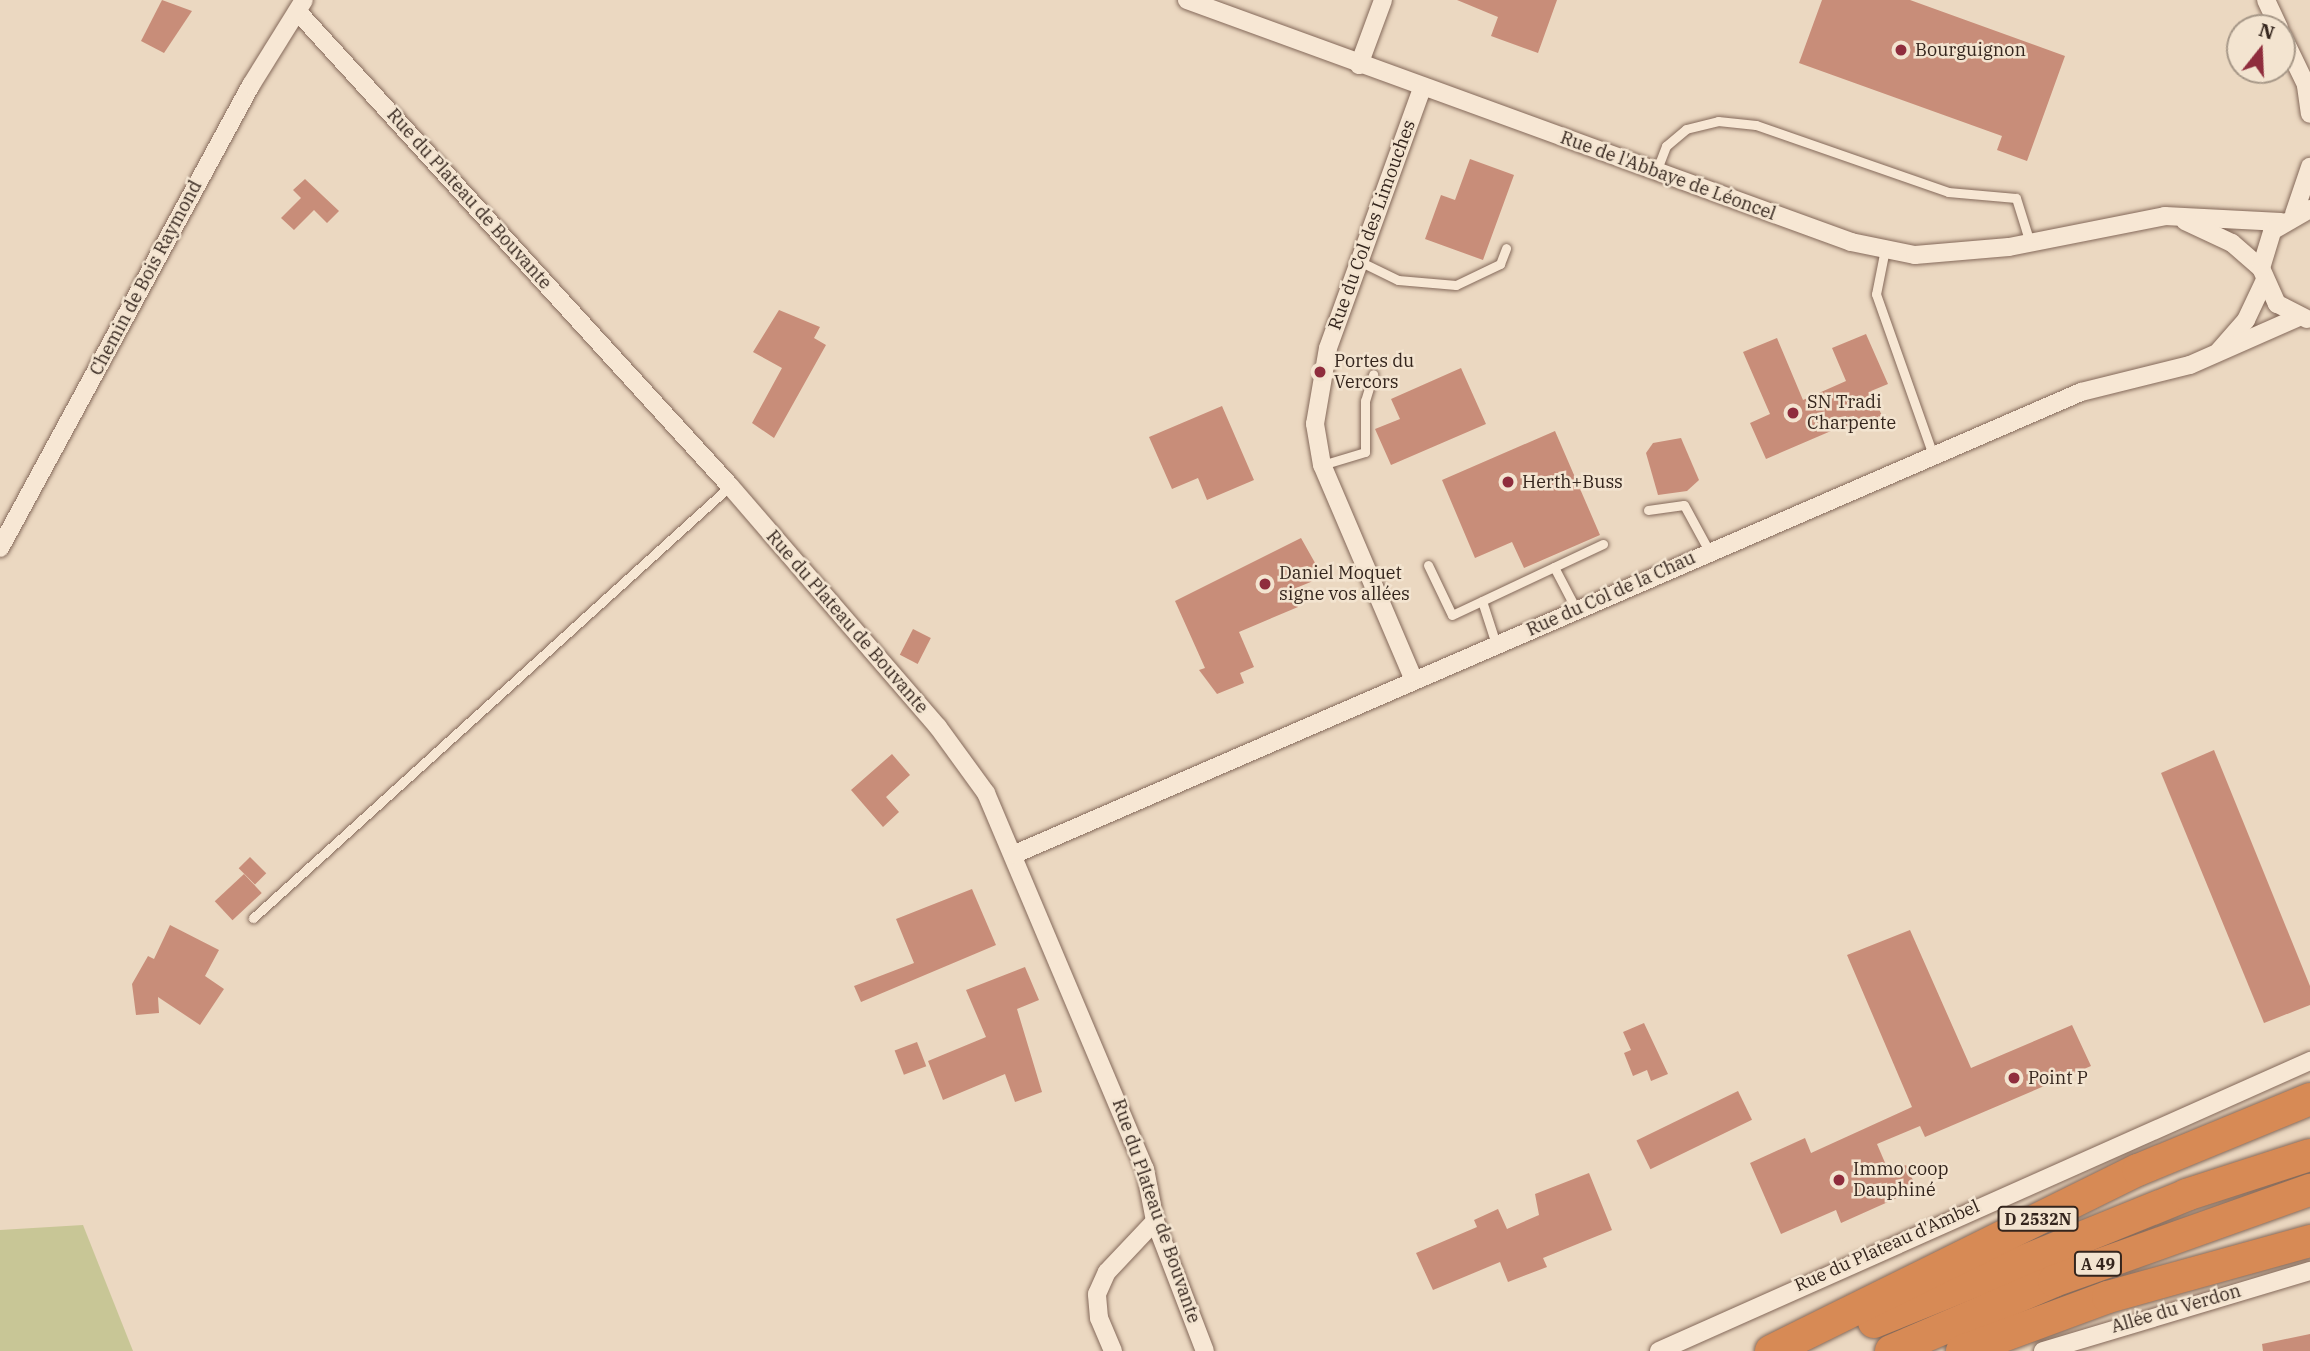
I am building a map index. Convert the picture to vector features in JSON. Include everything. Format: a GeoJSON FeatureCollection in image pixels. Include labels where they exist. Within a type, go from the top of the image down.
{"type":"FeatureCollection","features":[{"type":"Feature","properties":{"kind":"highway","name":"D 2532N"},"geometry":{"type":"LineString","coordinates":[[1771,1351],[2138,1170],[2310,1099]]}},
{"type":"Feature","properties":{"kind":"highway","name":"A 49"},"geometry":{"type":"LineString","coordinates":[[1808,1351],[2085,1234],[2310,1156]]}},
{"type":"Feature","properties":{"kind":"highway","name":"A 49"},"geometry":{"type":"LineString","coordinates":[[1891,1351],[2054,1281],[2310,1190]]}},
{"type":"Feature","properties":{"kind":"highway"},"geometry":{"type":"LineString","coordinates":[[1962,1351],[2108,1297],[2310,1241]]}},
{"type":"Feature","properties":{"kind":"street","name":"Rue de l'Abbaye de Léoncel"},"geometry":{"type":"LineString","coordinates":[[1187,0],[1656,172],[1885,249],[1914,255],[2030,243],[2165,216]]}},
{"type":"Feature","properties":{"kind":"street"},"geometry":{"type":"LineString","coordinates":[[1359,65],[1383,0]]}},
{"type":"Feature","properties":{"kind":"street","name":"Rue du Plateau de Bouvante"},"geometry":{"type":"LineString","coordinates":[[301,6],[730,486],[938,727],[986,793],[1145,1169],[1155,1221],[1205,1351]]}},
{"type":"Feature","properties":{"kind":"street","name":"Chemin de Bois Raymond"},"geometry":{"type":"LineString","coordinates":[[0,548],[251,85],[301,6]]}},
{"type":"Feature","properties":{"kind":"street"},"geometry":{"type":"LineString","coordinates":[[2296,64],[2308,89],[2310,114]]}},
{"type":"Feature","properties":{"kind":"street","name":"Rue du Col des Limouches"},"geometry":{"type":"LineString","coordinates":[[1413,678],[1322,464],[1315,424],[1320,372],[1422,88]]}},
{"type":"Feature","properties":{"kind":"street"},"geometry":{"type":"LineString","coordinates":[[2214,356],[2237,334],[2263,275],[2266,242],[2295,215],[2310,166]]}},
{"type":"Feature","properties":{"kind":"street"},"geometry":{"type":"LineString","coordinates":[[2165,216],[2295,215]]}},
{"type":"Feature","properties":{"kind":"street"},"geometry":{"type":"LineString","coordinates":[[2165,216],[2208,228],[2263,275],[2277,304],[2304,318]]}},
{"type":"Feature","properties":{"kind":"street","name":"Rue du Col de la Chau"},"geometry":{"type":"LineString","coordinates":[[1014,854],[1413,678],[2081,391],[2214,356],[2304,318]]}},
{"type":"Feature","properties":{"kind":"street","name":"Rue du Plateau d'Ambel"},"geometry":{"type":"LineString","coordinates":[[1659,1351],[2310,1061]]}},
{"type":"Feature","properties":{"kind":"street"},"geometry":{"type":"LineString","coordinates":[[1113,1351],[1097,1294],[1107,1272],[1155,1221]]}},
{"type":"Feature","properties":{"kind":"street","name":"Allée du Verdon"},"geometry":{"type":"LineString","coordinates":[[2043,1351],[2310,1271]]}},
{"type":"Feature","properties":{"kind":"lane"},"geometry":{"type":"LineString","coordinates":[[1656,172],[1666,146],[1686,129],[1718,121],[1755,125],[1948,192],[2016,198],[2030,243]]}},
{"type":"Feature","properties":{"kind":"lane"},"geometry":{"type":"LineString","coordinates":[[1359,261],[1398,279],[1456,285],[1500,264],[1506,248]]}},
{"type":"Feature","properties":{"kind":"lane"},"geometry":{"type":"LineString","coordinates":[[1885,249],[1876,294],[1933,455]]}},
{"type":"Feature","properties":{"kind":"lane"},"geometry":{"type":"LineString","coordinates":[[1322,464],[1365,452],[1365,401],[1373,374]]}},
{"type":"Feature","properties":{"kind":"lane"},"geometry":{"type":"LineString","coordinates":[[253,918],[730,486]]}},
{"type":"Feature","properties":{"kind":"lane"},"geometry":{"type":"LineString","coordinates":[[1648,510],[1684,505],[1709,551]]}},
{"type":"Feature","properties":{"kind":"lane"},"geometry":{"type":"LineString","coordinates":[[1428,565],[1452,615],[1603,544]]}},
{"type":"Feature","properties":{"kind":"lane"},"geometry":{"type":"LineString","coordinates":[[1555,567],[1576,610]]}},
{"type":"Feature","properties":{"kind":"lane"},"geometry":{"type":"LineString","coordinates":[[1482,601],[1496,644]]}},
{"type":"Feature","properties":{"kind":"shaded area"},"geometry":{"type":"Polygon","coordinates":[[[83,1225],[133,1351],[0,1351],[0,1230],[83,1225]]]}},
{"type":"Feature","properties":{"kind":"building"},"geometry":{"type":"Polygon","coordinates":[[[162,0],[192,11],[164,53],[141,41],[162,0]]]}},
{"type":"Feature","properties":{"kind":"building"},"geometry":{"type":"Polygon","coordinates":[[[1457,0],[1557,0],[1538,53],[1491,36],[1498,17],[1457,0]]]}},
{"type":"Feature","properties":{"kind":"building"},"geometry":{"type":"Polygon","coordinates":[[[1822,0],[1910,0],[2065,56],[2027,161],[1997,150],[2002,136],[1799,63],[1822,0]]]}},
{"type":"Feature","properties":{"kind":"building"},"geometry":{"type":"Polygon","coordinates":[[[1470,159],[1514,175],[1483,260],[1425,239],[1441,195],[1455,200],[1470,159]]]}},
{"type":"Feature","properties":{"kind":"building"},"geometry":{"type":"Polygon","coordinates":[[[305,179],[339,211],[327,223],[314,210],[294,230],[281,218],[301,198],[293,190],[305,179]]]}},
{"type":"Feature","properties":{"kind":"building"},"geometry":{"type":"Polygon","coordinates":[[[779,310],[820,327],[814,338],[826,345],[774,438],[752,423],[782,368],[753,352],[779,310]]]}},
{"type":"Feature","properties":{"kind":"building"},"geometry":{"type":"Polygon","coordinates":[[[1866,334],[1888,384],[1871,391],[1883,418],[1848,431],[1845,425],[1766,459],[1750,423],[1770,414],[1743,352],[1777,338],[1803,400],[1846,381],[1832,348],[1866,334]]]}},
{"type":"Feature","properties":{"kind":"building"},"geometry":{"type":"Polygon","coordinates":[[[1461,368],[1486,424],[1391,465],[1375,429],[1400,419],[1391,399],[1461,368]]]}},
{"type":"Feature","properties":{"kind":"building"},"geometry":{"type":"Polygon","coordinates":[[[1222,406],[1254,480],[1207,500],[1198,478],[1172,489],[1149,437],[1222,406]]]}},
{"type":"Feature","properties":{"kind":"building"},"geometry":{"type":"Polygon","coordinates":[[[1555,431],[1600,535],[1524,568],[1512,542],[1475,558],[1442,480],[1555,431]]]}},
{"type":"Feature","properties":{"kind":"building"},"geometry":{"type":"Polygon","coordinates":[[[1681,438],[1699,480],[1687,491],[1658,495],[1646,453],[1653,443],[1681,438]]]}},
{"type":"Feature","properties":{"kind":"building"},"geometry":{"type":"Polygon","coordinates":[[[1301,538],[1323,577],[1291,590],[1298,607],[1239,632],[1254,667],[1240,673],[1244,683],[1217,694],[1199,670],[1205,668],[1175,601],[1301,538]]]}},
{"type":"Feature","properties":{"kind":"building"},"geometry":{"type":"Polygon","coordinates":[[[913,629],[931,638],[918,664],[900,655],[913,629]]]}},
{"type":"Feature","properties":{"kind":"building"},"geometry":{"type":"Polygon","coordinates":[[[2214,750],[2310,986],[2310,1005],[2264,1023],[2161,773],[2214,750]]]}},
{"type":"Feature","properties":{"kind":"building"},"geometry":{"type":"Polygon","coordinates":[[[892,754],[910,775],[886,797],[899,812],[883,827],[851,790],[892,754]]]}},
{"type":"Feature","properties":{"kind":"building"},"geometry":{"type":"Polygon","coordinates":[[[250,857],[266,873],[255,885],[239,868],[250,857]]]}},
{"type":"Feature","properties":{"kind":"building"},"geometry":{"type":"Polygon","coordinates":[[[244,874],[262,893],[232,920],[215,901],[244,874]]]}},
{"type":"Feature","properties":{"kind":"building"},"geometry":{"type":"Polygon","coordinates":[[[972,889],[996,945],[861,1002],[854,986],[914,963],[896,919],[972,889]]]}},
{"type":"Feature","properties":{"kind":"building"},"geometry":{"type":"Polygon","coordinates":[[[170,925],[219,950],[205,976],[224,989],[200,1025],[158,997],[159,1013],[136,1015],[132,984],[148,956],[154,959],[170,925]]]}},
{"type":"Feature","properties":{"kind":"building"},"geometry":{"type":"Polygon","coordinates":[[[1910,930],[1971,1068],[2072,1025],[2091,1066],[1925,1137],[1920,1126],[1877,1144],[1889,1172],[1906,1165],[1917,1189],[1841,1223],[1836,1210],[1781,1234],[1750,1163],[1805,1138],[1811,1153],[1912,1107],[1847,955],[1910,930]]]}},
{"type":"Feature","properties":{"kind":"building"},"geometry":{"type":"Polygon","coordinates":[[[1025,967],[1039,1000],[1017,1009],[1042,1092],[1015,1102],[1005,1074],[943,1100],[928,1061],[986,1037],[966,990],[1025,967]]]}},
{"type":"Feature","properties":{"kind":"building"},"geometry":{"type":"Polygon","coordinates":[[[1644,1023],[1668,1074],[1651,1081],[1647,1070],[1633,1076],[1624,1053],[1631,1050],[1623,1032],[1644,1023]]]}},
{"type":"Feature","properties":{"kind":"building"},"geometry":{"type":"Polygon","coordinates":[[[917,1042],[926,1066],[904,1075],[895,1051],[917,1042]]]}},
{"type":"Feature","properties":{"kind":"building"},"geometry":{"type":"Polygon","coordinates":[[[1738,1091],[1752,1120],[1650,1169],[1636,1141],[1738,1091]]]}},
{"type":"Feature","properties":{"kind":"building"},"geometry":{"type":"Polygon","coordinates":[[[1589,1173],[1612,1230],[1543,1258],[1547,1267],[1508,1282],[1500,1262],[1433,1290],[1416,1253],[1477,1227],[1474,1220],[1498,1209],[1507,1229],[1539,1215],[1535,1194],[1589,1173]]]}},
{"type":"Feature","properties":{"kind":"building"},"geometry":{"type":"Polygon","coordinates":[[[2310,1334],[2310,1351],[2263,1351],[2262,1344],[2310,1334]]]}},
{"type":"Feature","properties":{"kind":"place","name":"Bourguignon"},"geometry":{"type":"Point","coordinates":[1901,50]}},
{"type":"Feature","properties":{"kind":"place","name":"Portes du Vercors"},"geometry":{"type":"Point","coordinates":[1320,372]}},
{"type":"Feature","properties":{"kind":"place","name":"SN Tradi Charpente"},"geometry":{"type":"Point","coordinates":[1793,413]}},
{"type":"Feature","properties":{"kind":"place","name":"Herth+Buss"},"geometry":{"type":"Point","coordinates":[1508,482]}},
{"type":"Feature","properties":{"kind":"place","name":"Daniel Moquet signe vos allées"},"geometry":{"type":"Point","coordinates":[1265,584]}},
{"type":"Feature","properties":{"kind":"place","name":"Point P"},"geometry":{"type":"Point","coordinates":[2014,1078]}},
{"type":"Feature","properties":{"kind":"place","name":"Immo coop Dauphiné"},"geometry":{"type":"Point","coordinates":[1839,1180]}}]}
